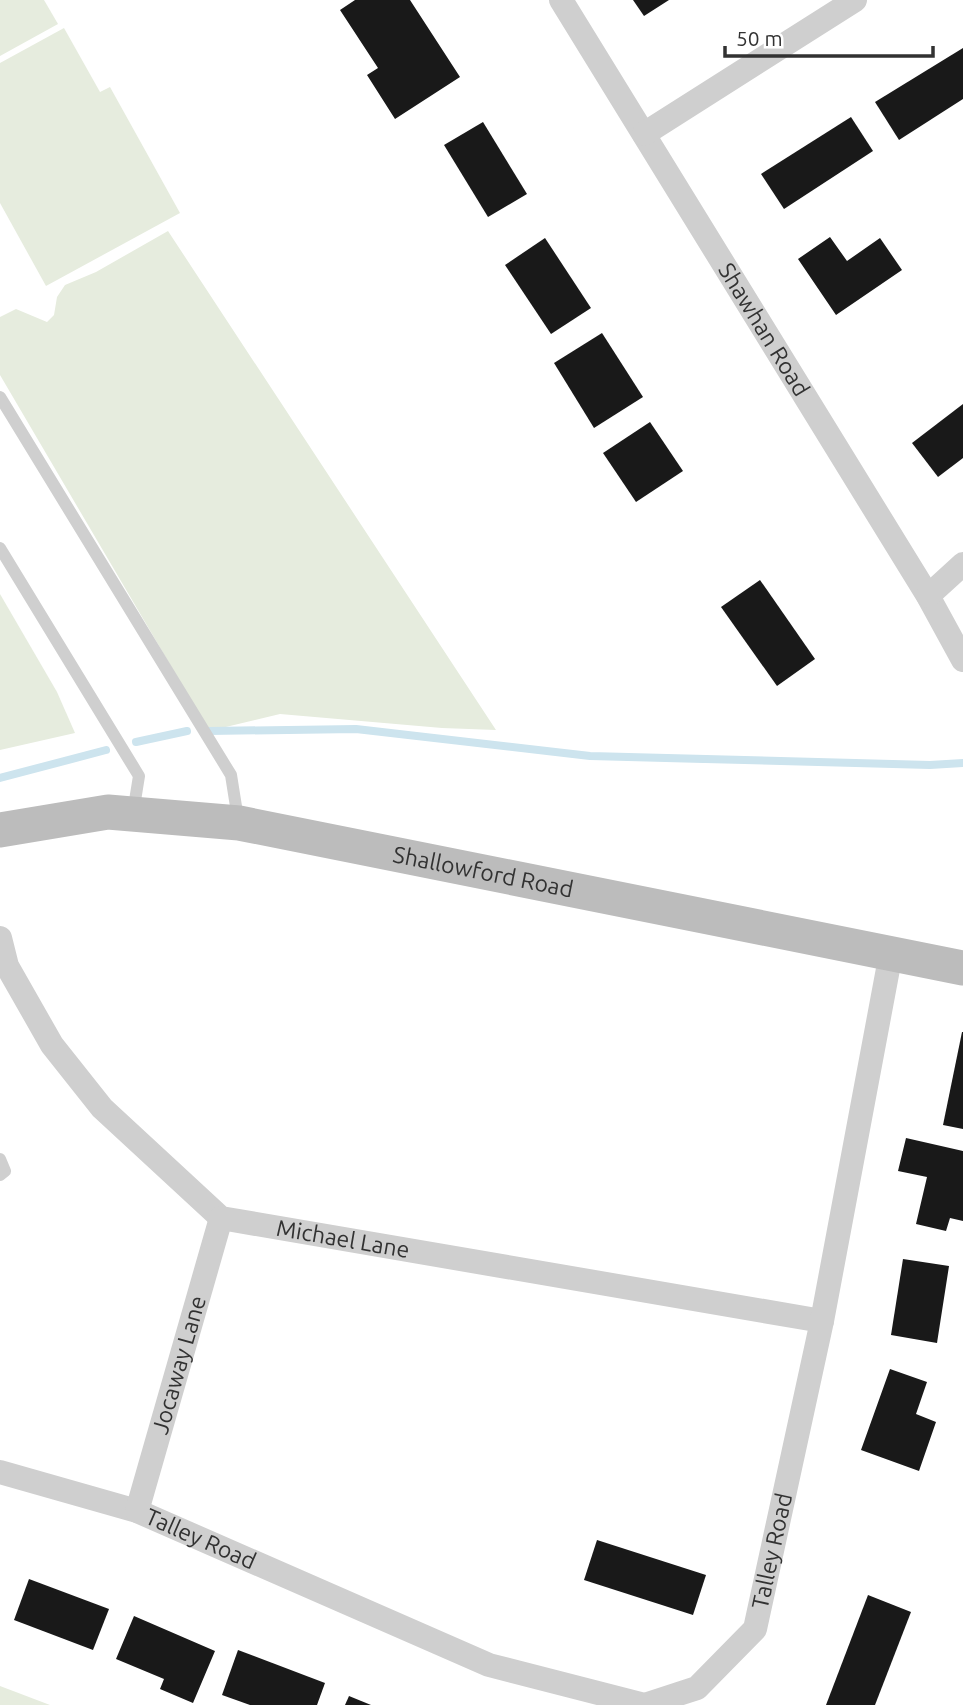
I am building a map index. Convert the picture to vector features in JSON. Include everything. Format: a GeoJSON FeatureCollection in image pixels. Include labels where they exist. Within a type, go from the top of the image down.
{"type":"FeatureCollection","features":[{"type":"Feature","properties":{"kind":"street","name":"Shawhan Road"},"geometry":{"type":"LineString","coordinates":[[562,0],[928,596],[963,660]]}},
{"type":"Feature","properties":{"kind":"street"},"geometry":{"type":"LineString","coordinates":[[645,134],[855,0]]}},
{"type":"Feature","properties":{"kind":"street"},"geometry":{"type":"LineString","coordinates":[[928,596],[963,564]]}},
{"type":"Feature","properties":{"kind":"street","name":"Shallowford Road"},"geometry":{"type":"LineString","coordinates":[[0,830],[108,812],[239,823],[963,968]]}},
{"type":"Feature","properties":{"kind":"street"},"geometry":{"type":"LineString","coordinates":[[0,937],[7,966],[51,1045],[102,1108],[221,1218]]}},
{"type":"Feature","properties":{"kind":"street","name":"Talley Road"},"geometry":{"type":"LineString","coordinates":[[0,1472],[137,1511],[489,1665],[645,1705],[697,1688],[755,1629],[822,1321],[891,953]]}},
{"type":"Feature","properties":{"kind":"street","name":"Michael Lane"},"geometry":{"type":"LineString","coordinates":[[221,1218],[822,1321]]}},
{"type":"Feature","properties":{"kind":"street","name":"Jocaway Lane"},"geometry":{"type":"LineString","coordinates":[[137,1511],[221,1218]]}},
{"type":"Feature","properties":{"kind":"lane"},"geometry":{"type":"LineString","coordinates":[[0,397],[231,775],[239,823]]}},
{"type":"Feature","properties":{"kind":"lane"},"geometry":{"type":"LineString","coordinates":[[0,548],[139,776],[133,814]]}},
{"type":"Feature","properties":{"kind":"lane"},"geometry":{"type":"LineString","coordinates":[[0,1159],[5,1171],[0,1175]]}},
{"type":"Feature","properties":{"kind":"shaded area"},"geometry":{"type":"Polygon","coordinates":[[[0,0],[44,0],[58,24],[0,56],[0,0]]]}},
{"type":"Feature","properties":{"kind":"shaded area"},"geometry":{"type":"Polygon","coordinates":[[[64,28],[100,92],[110,87],[180,213],[46,286],[0,203],[0,63],[64,28]]]}},
{"type":"Feature","properties":{"kind":"shaded area"},"geometry":{"type":"Polygon","coordinates":[[[168,231],[496,730],[280,714],[209,731],[0,375],[0,317],[16,309],[47,322],[54,315],[57,297],[65,285],[96,272],[168,231]]]}},
{"type":"Feature","properties":{"kind":"shaded area"},"geometry":{"type":"Polygon","coordinates":[[[0,594],[57,692],[75,733],[0,750],[0,594]]]}},
{"type":"Feature","properties":{"kind":"shaded area"},"geometry":{"type":"Polygon","coordinates":[[[0,1686],[50,1705],[0,1705],[0,1686]]]}},
{"type":"Feature","properties":{"kind":"building"},"geometry":{"type":"Polygon","coordinates":[[[355,0],[410,0],[460,77],[395,119],[367,75],[378,68],[340,10],[355,0]]]}},
{"type":"Feature","properties":{"kind":"building"},"geometry":{"type":"Polygon","coordinates":[[[633,0],[669,0],[644,16],[633,0]]]}},
{"type":"Feature","properties":{"kind":"building"},"geometry":{"type":"Polygon","coordinates":[[[963,48],[963,99],[899,140],[875,102],[963,48]]]}},
{"type":"Feature","properties":{"kind":"building"},"geometry":{"type":"Polygon","coordinates":[[[851,117],[873,151],[784,209],[761,174],[851,117]]]}},
{"type":"Feature","properties":{"kind":"building"},"geometry":{"type":"Polygon","coordinates":[[[483,122],[527,194],[488,217],[444,145],[483,122]]]}},
{"type":"Feature","properties":{"kind":"building"},"geometry":{"type":"Polygon","coordinates":[[[830,237],[847,261],[880,238],[902,270],[836,315],[798,259],[830,237]]]}},
{"type":"Feature","properties":{"kind":"building"},"geometry":{"type":"Polygon","coordinates":[[[545,238],[591,308],[551,334],[505,265],[545,238]]]}},
{"type":"Feature","properties":{"kind":"building"},"geometry":{"type":"Polygon","coordinates":[[[602,333],[643,397],[594,428],[554,363],[602,333]]]}},
{"type":"Feature","properties":{"kind":"building"},"geometry":{"type":"Polygon","coordinates":[[[963,404],[963,458],[938,477],[912,443],[963,404]]]}},
{"type":"Feature","properties":{"kind":"building"},"geometry":{"type":"Polygon","coordinates":[[[650,422],[683,471],[636,502],[603,453],[650,422]]]}},
{"type":"Feature","properties":{"kind":"building"},"geometry":{"type":"Polygon","coordinates":[[[760,580],[815,659],[777,686],[721,607],[760,580]]]}},
{"type":"Feature","properties":{"kind":"building"},"geometry":{"type":"Polygon","coordinates":[[[963,1032],[963,1129],[943,1125],[963,1032]]]}},
{"type":"Feature","properties":{"kind":"building"},"geometry":{"type":"Polygon","coordinates":[[[906,1138],[963,1151],[963,1221],[950,1218],[946,1231],[916,1224],[927,1177],[898,1171],[906,1138]]]}},
{"type":"Feature","properties":{"kind":"building"},"geometry":{"type":"Polygon","coordinates":[[[903,1259],[949,1266],[937,1343],[891,1335],[903,1259]]]}},
{"type":"Feature","properties":{"kind":"building"},"geometry":{"type":"Polygon","coordinates":[[[890,1369],[927,1382],[916,1414],[936,1422],[919,1471],[861,1450],[890,1369]]]}},
{"type":"Feature","properties":{"kind":"building"},"geometry":{"type":"Polygon","coordinates":[[[597,1540],[706,1575],[693,1615],[584,1580],[597,1540]]]}},
{"type":"Feature","properties":{"kind":"building"},"geometry":{"type":"Polygon","coordinates":[[[29,1579],[109,1609],[93,1650],[14,1620],[29,1579]]]}},
{"type":"Feature","properties":{"kind":"building"},"geometry":{"type":"Polygon","coordinates":[[[868,1595],[911,1612],[875,1705],[826,1705],[868,1595]]]}},
{"type":"Feature","properties":{"kind":"building"},"geometry":{"type":"Polygon","coordinates":[[[134,1616],[215,1651],[193,1703],[160,1689],[164,1679],[116,1659],[134,1616]]]}},
{"type":"Feature","properties":{"kind":"building"},"geometry":{"type":"Polygon","coordinates":[[[238,1650],[325,1683],[317,1705],[250,1705],[222,1695],[238,1650]]]}},
{"type":"Feature","properties":{"kind":"building"},"geometry":{"type":"Polygon","coordinates":[[[349,1696],[371,1705],[345,1705],[349,1696]]]}},
{"type":"Feature","properties":{"kind":"waterway"},"geometry":{"type":"LineString","coordinates":[[209,731],[356,729],[590,756],[930,765],[963,763]]}},
{"type":"Feature","properties":{"kind":"waterway"},"geometry":{"type":"LineString","coordinates":[[136,742],[187,731]]}},
{"type":"Feature","properties":{"kind":"waterway"},"geometry":{"type":"LineString","coordinates":[[0,778],[106,750]]}}]}
